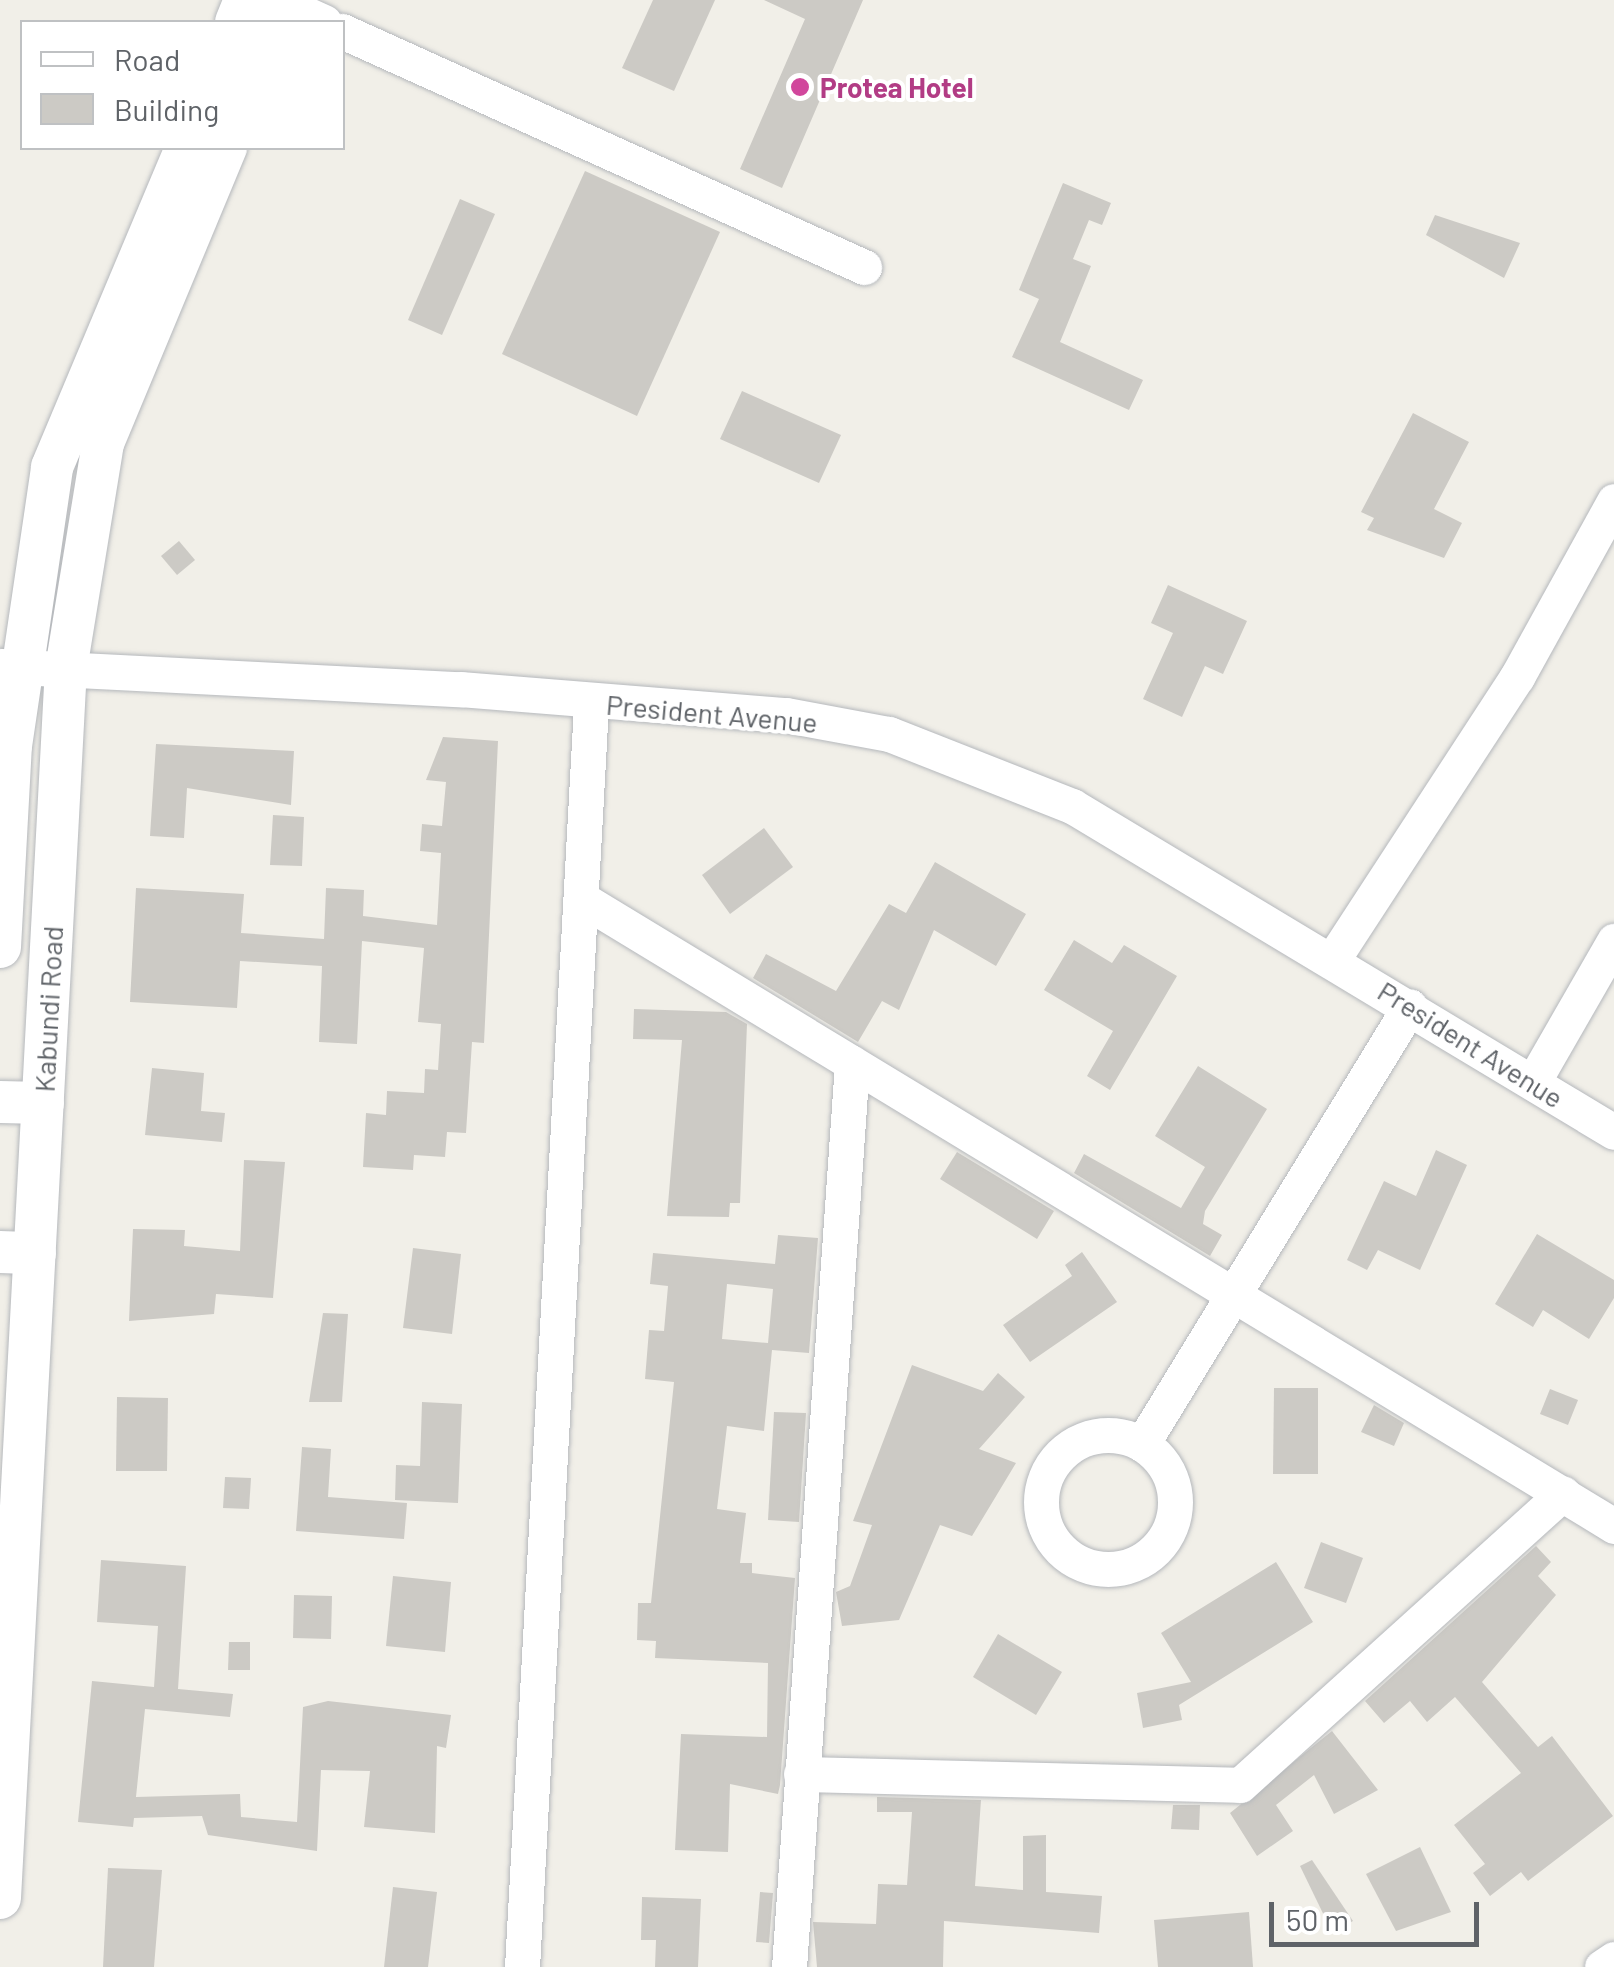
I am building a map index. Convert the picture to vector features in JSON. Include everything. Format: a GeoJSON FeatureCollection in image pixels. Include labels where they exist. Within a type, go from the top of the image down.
{"type":"FeatureCollection","features":[{"type":"Feature","properties":{"kind":"street"},"geometry":{"type":"LineString","coordinates":[[240,20],[274,5],[318,20]]}},
{"type":"Feature","properties":{"kind":"street"},"geometry":{"type":"LineString","coordinates":[[345,32],[864,267]]}},
{"type":"Feature","properties":{"kind":"street","name":"Kabundi Road"},"geometry":{"type":"LineString","coordinates":[[1,930],[11,666],[52,467],[185,150]]}},
{"type":"Feature","properties":{"kind":"street","name":"Kabundi Road"},"geometry":{"type":"LineString","coordinates":[[0,1898],[18,1253],[43,1103],[66,669],[104,443],[225,150]]}},
{"type":"Feature","properties":{"kind":"street"},"geometry":{"type":"LineString","coordinates":[[1332,959],[1517,677],[1614,501]]}},
{"type":"Feature","properties":{"kind":"street","name":"President Avenue"},"geometry":{"type":"LineString","coordinates":[[11,666],[786,714],[889,734],[989,767],[1332,959],[1614,1132]]}},
{"type":"Feature","properties":{"kind":"street"},"geometry":{"type":"LineString","coordinates":[[522,1967],[585,901],[591,704]]}},
{"type":"Feature","properties":{"kind":"street"},"geometry":{"type":"LineString","coordinates":[[585,901],[1614,1526]]}},
{"type":"Feature","properties":{"kind":"street"},"geometry":{"type":"LineString","coordinates":[[1,930],[53,914]]}},
{"type":"Feature","properties":{"kind":"street"},"geometry":{"type":"LineString","coordinates":[[1533,1082],[1614,941]]}},
{"type":"Feature","properties":{"kind":"street"},"geometry":{"type":"LineString","coordinates":[[1142,1444],[1410,1006]]}},
{"type":"Feature","properties":{"kind":"street"},"geometry":{"type":"LineString","coordinates":[[790,1967],[852,1062]]}},
{"type":"Feature","properties":{"kind":"street"},"geometry":{"type":"LineString","coordinates":[[0,1102],[43,1103]]}},
{"type":"Feature","properties":{"kind":"street"},"geometry":{"type":"LineString","coordinates":[[801,1774],[1240,1785],[1563,1494]]}},
{"type":"Feature","properties":{"kind":"street"},"geometry":{"type":"LineString","coordinates":[[1602,1967],[1614,1960]]}},
{"type":"Feature","properties":{"kind":"building"},"geometry":{"type":"Polygon","coordinates":[[[653,0],[715,0],[674,91],[622,68],[653,0]]]}},
{"type":"Feature","properties":{"kind":"building","name":"Protea Hotel"},"geometry":{"type":"Polygon","coordinates":[[[764,0],[863,0],[782,188],[740,169],[805,19],[764,0]]]}},
{"type":"Feature","properties":{"kind":"building"},"geometry":{"type":"Polygon","coordinates":[[[585,171],[720,232],[637,416],[502,354],[585,171]]]}},
{"type":"Feature","properties":{"kind":"building"},"geometry":{"type":"Polygon","coordinates":[[[1063,183],[1111,203],[1102,225],[1089,220],[1073,259],[1091,266],[1060,342],[1143,380],[1129,410],[1012,357],[1039,299],[1019,290],[1063,183]]]}},
{"type":"Feature","properties":{"kind":"building"},"geometry":{"type":"Polygon","coordinates":[[[460,199],[495,214],[442,335],[408,320],[460,199]]]}},
{"type":"Feature","properties":{"kind":"building"},"geometry":{"type":"Polygon","coordinates":[[[1435,215],[1520,243],[1504,278],[1426,235],[1435,215]]]}},
{"type":"Feature","properties":{"kind":"building"},"geometry":{"type":"Polygon","coordinates":[[[742,391],[841,435],[819,483],[720,439],[742,391]]]}},
{"type":"Feature","properties":{"kind":"building"},"geometry":{"type":"Polygon","coordinates":[[[1413,413],[1469,442],[1434,509],[1462,523],[1444,558],[1367,530],[1374,518],[1361,512],[1413,413]]]}},
{"type":"Feature","properties":{"kind":"building"},"geometry":{"type":"Polygon","coordinates":[[[179,541],[195,560],[177,575],[161,556],[179,541]]]}},
{"type":"Feature","properties":{"kind":"building"},"geometry":{"type":"Polygon","coordinates":[[[1168,585],[1247,621],[1223,674],[1205,666],[1182,717],[1143,699],[1173,633],[1151,623],[1168,585]]]}},
{"type":"Feature","properties":{"kind":"building"},"geometry":{"type":"Polygon","coordinates":[[[443,737],[498,741],[484,1043],[472,1042],[466,1133],[447,1132],[445,1157],[414,1155],[413,1170],[363,1167],[366,1113],[386,1115],[387,1091],[424,1093],[425,1069],[438,1070],[441,1024],[418,1022],[424,948],[362,941],[357,1044],[319,1042],[322,966],[240,961],[237,1008],[130,1002],[136,888],[244,894],[241,933],[324,939],[326,888],[364,890],[363,916],[437,925],[441,853],[420,851],[422,824],[442,826],[446,782],[426,780],[443,737]]]}},
{"type":"Feature","properties":{"kind":"building"},"geometry":{"type":"Polygon","coordinates":[[[156,744],[294,751],[291,805],[187,788],[184,838],[150,836],[156,744]]]}},
{"type":"Feature","properties":{"kind":"building"},"geometry":{"type":"Polygon","coordinates":[[[273,815],[304,817],[302,866],[270,865],[273,815]]]}},
{"type":"Feature","properties":{"kind":"building"},"geometry":{"type":"Polygon","coordinates":[[[764,828],[793,867],[730,914],[702,875],[764,828]]]}},
{"type":"Feature","properties":{"kind":"building"},"geometry":{"type":"Polygon","coordinates":[[[935,862],[1026,914],[996,966],[934,930],[899,1010],[882,1001],[858,1042],[753,978],[766,954],[836,991],[889,904],[906,913],[935,862]]]}},
{"type":"Feature","properties":{"kind":"building"},"geometry":{"type":"Polygon","coordinates":[[[1074,940],[1112,963],[1124,945],[1177,976],[1110,1090],[1087,1076],[1113,1031],[1044,990],[1074,940]]]}},
{"type":"Feature","properties":{"kind":"building"},"geometry":{"type":"Polygon","coordinates":[[[634,1009],[726,1012],[747,1024],[740,1203],[730,1203],[729,1217],[667,1216],[682,1040],[633,1039],[634,1009]]]}},
{"type":"Feature","properties":{"kind":"building"},"geometry":{"type":"Polygon","coordinates":[[[1198,1066],[1267,1109],[1205,1211],[1203,1224],[1222,1235],[1210,1256],[1074,1173],[1084,1154],[1181,1208],[1205,1167],[1155,1136],[1198,1066]]]}},
{"type":"Feature","properties":{"kind":"building"},"geometry":{"type":"Polygon","coordinates":[[[152,1068],[204,1073],[201,1111],[225,1113],[222,1142],[145,1135],[152,1068]]]}},
{"type":"Feature","properties":{"kind":"building"},"geometry":{"type":"Polygon","coordinates":[[[1436,1150],[1467,1165],[1420,1270],[1378,1250],[1367,1270],[1347,1260],[1384,1181],[1416,1196],[1436,1150]]]}},
{"type":"Feature","properties":{"kind":"building"},"geometry":{"type":"Polygon","coordinates":[[[957,1152],[1054,1211],[1037,1239],[940,1179],[957,1152]]]}},
{"type":"Feature","properties":{"kind":"building"},"geometry":{"type":"Polygon","coordinates":[[[244,1160],[285,1162],[273,1298],[216,1294],[214,1314],[129,1321],[133,1229],[185,1230],[184,1246],[240,1251],[244,1160]]]}},
{"type":"Feature","properties":{"kind":"building"},"geometry":{"type":"Polygon","coordinates":[[[1537,1234],[1614,1280],[1614,1298],[1589,1339],[1543,1310],[1533,1327],[1495,1304],[1537,1234]]]}},
{"type":"Feature","properties":{"kind":"building"},"geometry":{"type":"Polygon","coordinates":[[[778,1235],[818,1238],[809,1353],[772,1350],[764,1431],[727,1426],[717,1509],[746,1513],[740,1563],[752,1563],[752,1573],[795,1578],[780,1785],[778,1794],[730,1784],[728,1852],[675,1850],[681,1734],[767,1737],[768,1663],[655,1658],[656,1641],[637,1640],[638,1603],[651,1603],[674,1382],[645,1379],[649,1330],[664,1331],[668,1286],[650,1284],[653,1253],[775,1264],[778,1235]],[[727,1284],[722,1339],[768,1343],[773,1289],[727,1284]]]}},
{"type":"Feature","properties":{"kind":"building"},"geometry":{"type":"Polygon","coordinates":[[[413,1248],[461,1254],[452,1334],[403,1328],[413,1248]]]}},
{"type":"Feature","properties":{"kind":"building"},"geometry":{"type":"Polygon","coordinates":[[[1082,1252],[1117,1302],[1030,1362],[1003,1325],[1072,1276],[1065,1265],[1082,1252]]]}},
{"type":"Feature","properties":{"kind":"building"},"geometry":{"type":"Polygon","coordinates":[[[323,1313],[348,1314],[342,1402],[309,1402],[323,1313]]]}},
{"type":"Feature","properties":{"kind":"building"},"geometry":{"type":"Polygon","coordinates":[[[912,1365],[983,1391],[998,1373],[1025,1397],[979,1449],[1016,1463],[972,1536],[940,1525],[899,1620],[842,1626],[836,1592],[850,1586],[872,1525],[853,1521],[912,1365]]]}},
{"type":"Feature","properties":{"kind":"building"},"geometry":{"type":"Polygon","coordinates":[[[1274,1388],[1318,1388],[1318,1474],[1273,1474],[1274,1388]]]}},
{"type":"Feature","properties":{"kind":"building"},"geometry":{"type":"Polygon","coordinates":[[[1550,1389],[1578,1400],[1568,1425],[1540,1414],[1550,1389]]]}},
{"type":"Feature","properties":{"kind":"building"},"geometry":{"type":"Polygon","coordinates":[[[117,1397],[168,1398],[167,1471],[116,1471],[117,1397]]]}},
{"type":"Feature","properties":{"kind":"building"},"geometry":{"type":"Polygon","coordinates":[[[422,1402],[462,1404],[458,1503],[395,1500],[396,1465],[420,1466],[422,1402]]]}},
{"type":"Feature","properties":{"kind":"building"},"geometry":{"type":"Polygon","coordinates":[[[1374,1405],[1404,1423],[1394,1446],[1361,1432],[1374,1405]]]}},
{"type":"Feature","properties":{"kind":"building"},"geometry":{"type":"Polygon","coordinates":[[[774,1412],[806,1413],[799,1522],[768,1520],[774,1412]]]}},
{"type":"Feature","properties":{"kind":"building"},"geometry":{"type":"Polygon","coordinates":[[[302,1447],[331,1449],[328,1497],[407,1503],[404,1539],[296,1531],[302,1447]]]}},
{"type":"Feature","properties":{"kind":"building"},"geometry":{"type":"Polygon","coordinates":[[[225,1477],[251,1478],[249,1509],[223,1508],[225,1477]]]}},
{"type":"Feature","properties":{"kind":"building"},"geometry":{"type":"Polygon","coordinates":[[[1321,1542],[1363,1558],[1346,1603],[1304,1588],[1321,1542]]]}},
{"type":"Feature","properties":{"kind":"building"},"geometry":{"type":"Polygon","coordinates":[[[1536,1546],[1551,1562],[1538,1576],[1556,1595],[1482,1682],[1538,1747],[1552,1736],[1613,1816],[1528,1881],[1521,1872],[1490,1896],[1473,1873],[1485,1864],[1454,1825],[1521,1773],[1455,1697],[1427,1722],[1410,1701],[1384,1723],[1365,1701],[1536,1546]]]}},
{"type":"Feature","properties":{"kind":"building"},"geometry":{"type":"Polygon","coordinates":[[[101,1560],[186,1566],[178,1689],[233,1694],[230,1717],[145,1709],[136,1797],[240,1794],[241,1817],[297,1822],[303,1707],[328,1701],[451,1715],[446,1748],[437,1746],[435,1833],[364,1827],[370,1771],[321,1770],[317,1851],[208,1835],[202,1816],[134,1818],[133,1827],[78,1822],[92,1681],[154,1687],[158,1626],[97,1622],[101,1560]]]}},
{"type":"Feature","properties":{"kind":"building"},"geometry":{"type":"Polygon","coordinates":[[[1276,1562],[1313,1622],[1179,1705],[1182,1720],[1143,1728],[1137,1693],[1191,1682],[1161,1633],[1276,1562]]]}},
{"type":"Feature","properties":{"kind":"building"},"geometry":{"type":"Polygon","coordinates":[[[393,1576],[451,1582],[445,1652],[386,1646],[393,1576]]]}},
{"type":"Feature","properties":{"kind":"building"},"geometry":{"type":"Polygon","coordinates":[[[294,1595],[332,1596],[331,1639],[293,1638],[294,1595]]]}},
{"type":"Feature","properties":{"kind":"building"},"geometry":{"type":"Polygon","coordinates":[[[998,1634],[1062,1672],[1036,1715],[973,1677],[998,1634]]]}},
{"type":"Feature","properties":{"kind":"building"},"geometry":{"type":"Polygon","coordinates":[[[229,1642],[250,1642],[250,1670],[228,1670],[229,1642]]]}},
{"type":"Feature","properties":{"kind":"building"},"geometry":{"type":"Polygon","coordinates":[[[1332,1731],[1378,1790],[1334,1814],[1314,1775],[1276,1805],[1293,1831],[1257,1856],[1230,1813],[1332,1731]]]}},
{"type":"Feature","properties":{"kind":"building"},"geometry":{"type":"Polygon","coordinates":[[[877,1797],[981,1800],[975,1886],[1023,1890],[1023,1836],[1046,1835],[1046,1892],[1102,1896],[1099,1933],[944,1921],[943,1967],[817,1967],[813,1922],[876,1924],[878,1884],[907,1885],[912,1812],[877,1812],[877,1797]]]}},
{"type":"Feature","properties":{"kind":"building"},"geometry":{"type":"Polygon","coordinates":[[[1173,1805],[1200,1805],[1199,1830],[1171,1829],[1173,1805]]]}},
{"type":"Feature","properties":{"kind":"building"},"geometry":{"type":"Polygon","coordinates":[[[1420,1847],[1451,1912],[1396,1931],[1366,1874],[1420,1847]]]}},
{"type":"Feature","properties":{"kind":"building"},"geometry":{"type":"Polygon","coordinates":[[[1312,1860],[1353,1921],[1332,1932],[1300,1866],[1312,1860]]]}},
{"type":"Feature","properties":{"kind":"building"},"geometry":{"type":"Polygon","coordinates":[[[108,1868],[162,1870],[154,1967],[103,1967],[108,1868]]]}},
{"type":"Feature","properties":{"kind":"building"},"geometry":{"type":"Polygon","coordinates":[[[393,1887],[437,1892],[428,1967],[384,1967],[393,1887]]]}},
{"type":"Feature","properties":{"kind":"building"},"geometry":{"type":"Polygon","coordinates":[[[760,1892],[773,1893],[769,1943],[756,1942],[760,1892]]]}},
{"type":"Feature","properties":{"kind":"building"},"geometry":{"type":"Polygon","coordinates":[[[642,1897],[701,1899],[698,1967],[655,1967],[656,1940],[641,1940],[642,1897]]]}},
{"type":"Feature","properties":{"kind":"building"},"geometry":{"type":"Polygon","coordinates":[[[1249,1912],[1253,1967],[1158,1967],[1154,1920],[1249,1912]]]}},
{"type":"Feature","properties":{"kind":"place","name":"Protea Hotel"},"geometry":{"type":"Point","coordinates":[800,87]}}]}
